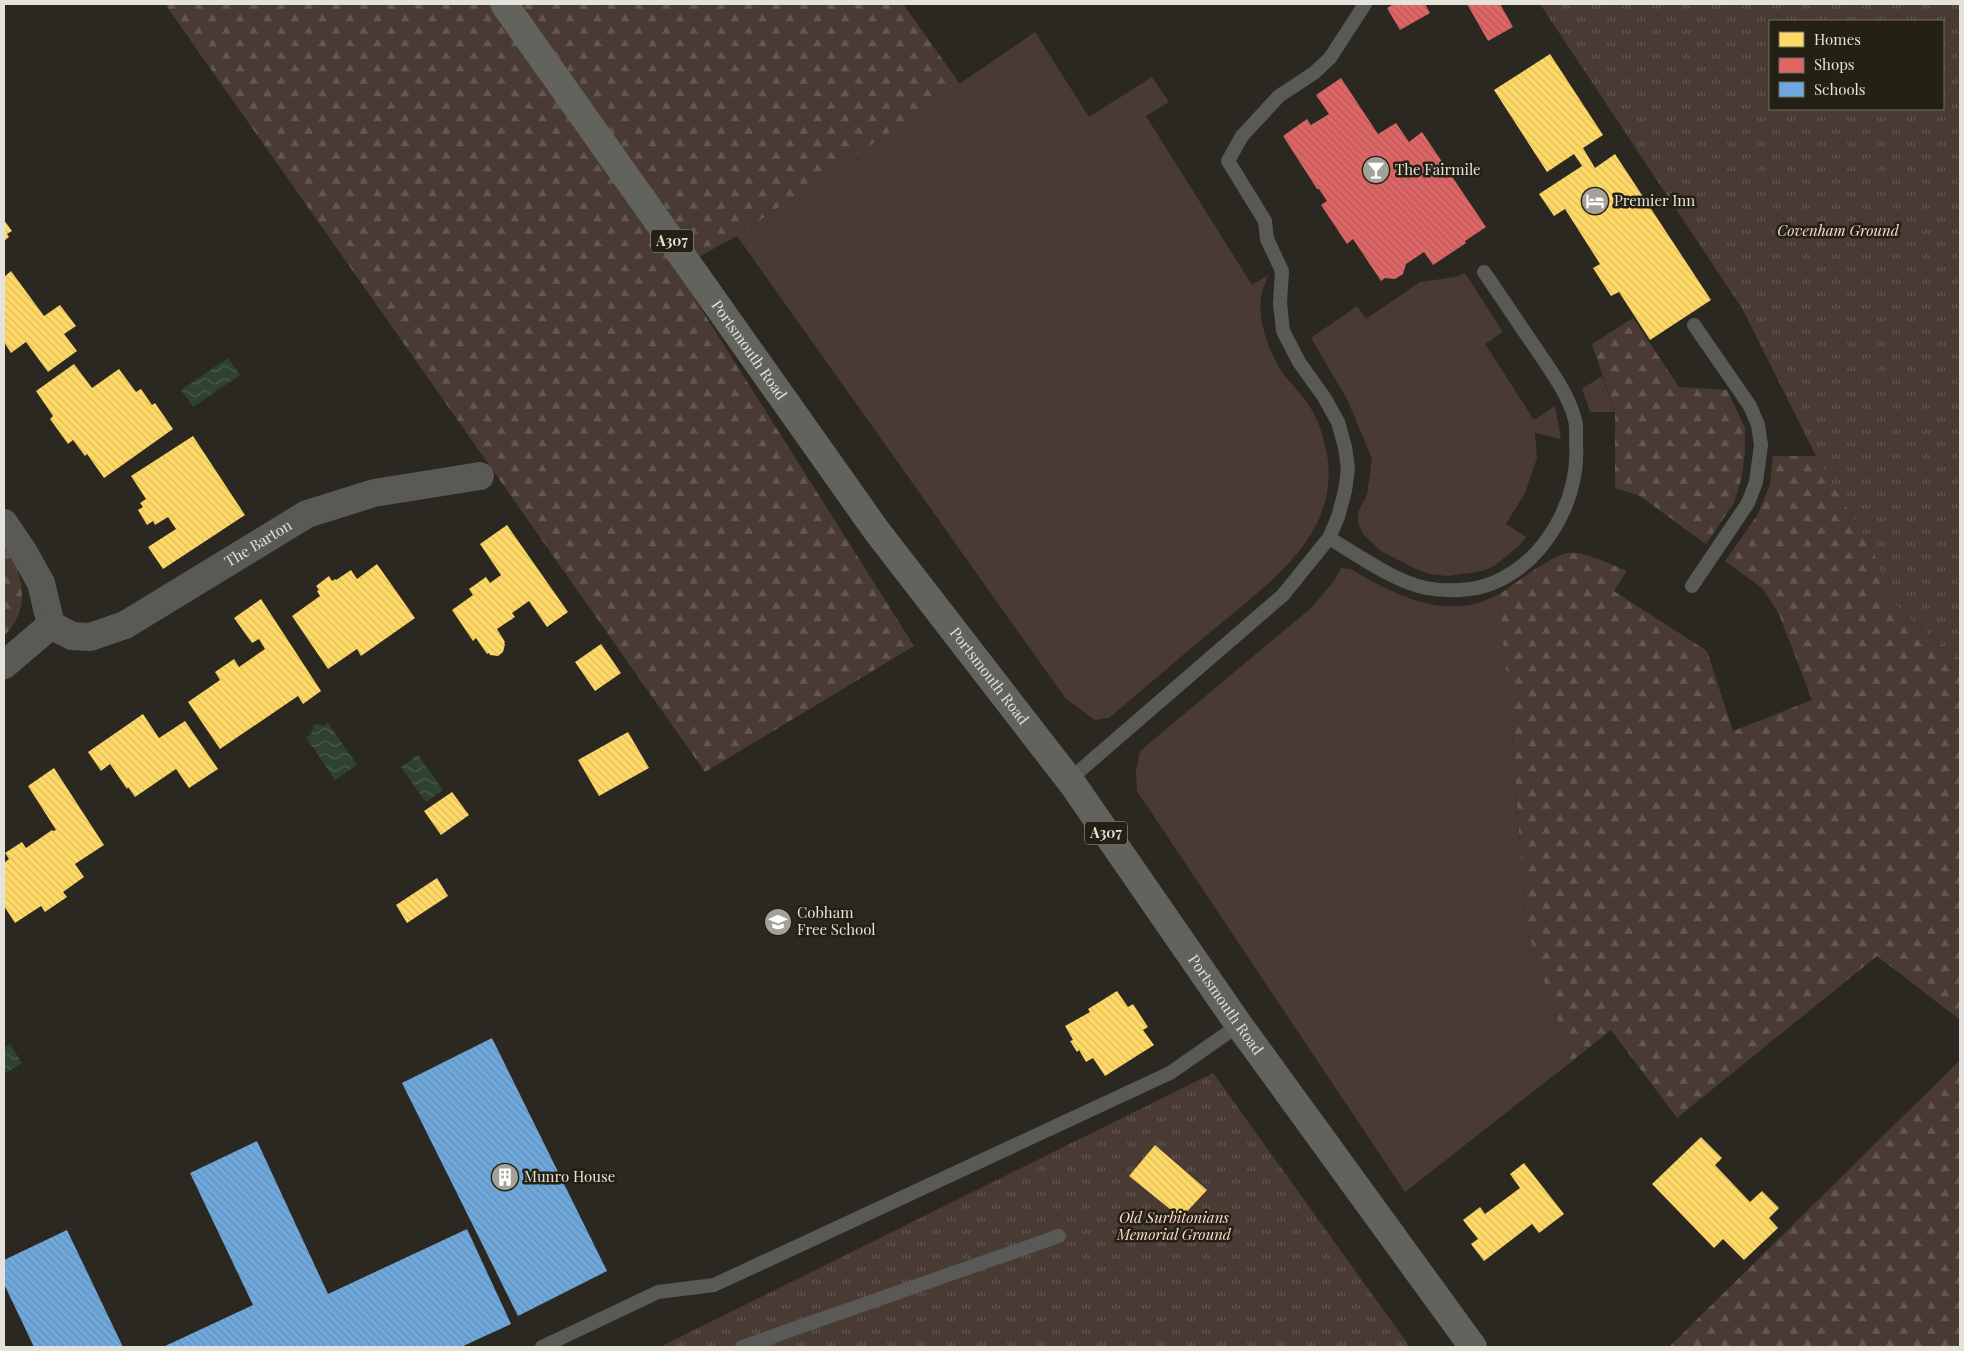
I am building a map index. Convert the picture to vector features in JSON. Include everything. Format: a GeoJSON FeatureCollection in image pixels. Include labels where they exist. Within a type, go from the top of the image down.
{"type":"FeatureCollection","features":[{"type":"Feature","properties":{"kind":"main road","name":"Portsmouth Road"},"geometry":{"type":"LineString","coordinates":[[504,4],[876,530],[1069,780],[1239,1025],[1473,1347]]}},
{"type":"Feature","properties":{"kind":"street","name":"The Barton"},"geometry":{"type":"LineString","coordinates":[[52,625],[72,636],[90,637],[125,625],[308,514],[374,493],[480,476]]}},
{"type":"Feature","properties":{"kind":"street"},"geometry":{"type":"LineString","coordinates":[[4,523],[23,551],[41,584],[52,625],[4,665]]}},
{"type":"Feature","properties":{"kind":"lane"},"geometry":{"type":"LineString","coordinates":[[1069,780],[1283,595],[1329,538],[1338,517],[1345,492],[1348,469],[1345,447],[1338,422],[1324,397],[1299,362],[1283,331],[1280,303],[1282,271],[1267,240],[1265,221],[1228,161],[1242,136],[1279,96],[1314,73],[1330,58],[1365,4]]}},
{"type":"Feature","properties":{"kind":"lane"},"geometry":{"type":"LineString","coordinates":[[1329,538],[1373,565],[1410,584],[1426,588],[1473,589],[1493,583],[1516,570],[1538,550],[1560,520],[1574,480],[1577,450],[1575,422],[1567,396],[1484,272]]}},
{"type":"Feature","properties":{"kind":"lane"},"geometry":{"type":"LineString","coordinates":[[1692,586],[1748,503],[1756,482],[1761,445],[1758,425],[1750,406],[1694,325]]}},
{"type":"Feature","properties":{"kind":"lane"},"geometry":{"type":"LineString","coordinates":[[542,1347],[658,1292],[714,1285],[1170,1073],[1239,1025]]}},
{"type":"Feature","properties":{"kind":"lane"},"geometry":{"type":"LineString","coordinates":[[742,1347],[1059,1236]]}},
{"type":"Feature","properties":{"kind":"green space"},"geometry":{"type":"Polygon","coordinates":[[[165,4],[903,4],[960,84],[737,236],[676,269],[914,646],[705,772],[165,4]]]}},
{"type":"Feature","properties":{"kind":"green space","name":"Covenham Ground"},"geometry":{"type":"Polygon","coordinates":[[[1540,4],[1960,4],[1960,659],[1886,597],[1875,554],[1816,456],[1743,310],[1540,4]]]}},
{"type":"Feature","properties":{"kind":"green space"},"geometry":{"type":"Polygon","coordinates":[[[1035,32],[1089,117],[1152,77],[1169,102],[1146,116],[1252,285],[1268,275],[1260,306],[1268,343],[1280,369],[1313,412],[1321,430],[1326,449],[1329,479],[1324,506],[1313,531],[1278,574],[1257,594],[1109,718],[1095,720],[1066,699],[737,236],[1035,32]]]}},
{"type":"Feature","properties":{"kind":"green space"},"geometry":{"type":"Polygon","coordinates":[[[1465,273],[1503,332],[1485,344],[1534,420],[1555,406],[1561,439],[1535,433],[1537,458],[1525,493],[1506,524],[1526,537],[1518,547],[1494,566],[1482,571],[1448,576],[1429,574],[1414,568],[1381,551],[1363,534],[1358,523],[1358,512],[1367,495],[1372,459],[1347,399],[1311,338],[1357,306],[1366,319],[1420,282],[1456,277],[1465,273]]]}},
{"type":"Feature","properties":{"kind":"green space"},"geometry":{"type":"Polygon","coordinates":[[[1633,318],[1679,387],[1727,390],[1745,428],[1742,476],[1734,503],[1706,544],[1640,496],[1615,488],[1615,412],[1592,344],[1633,318]]]}},
{"type":"Feature","properties":{"kind":"green space"},"geometry":{"type":"Polygon","coordinates":[[[1602,376],[1615,412],[1590,412],[1582,389],[1602,376]]]}},
{"type":"Feature","properties":{"kind":"green space"},"geometry":{"type":"Polygon","coordinates":[[[1773,456],[1816,456],[1875,554],[1886,597],[1960,659],[1960,1020],[1877,956],[1677,1118],[1611,1030],[1571,1062],[1526,926],[1510,708],[1498,595],[1542,565],[1561,555],[1575,553],[1590,556],[1627,571],[1614,591],[1707,651],[1733,731],[1812,700],[1779,614],[1763,589],[1725,561],[1758,514],[1770,484],[1773,456]]]}},
{"type":"Feature","properties":{"kind":"green space"},"geometry":{"type":"Polygon","coordinates":[[[4,545],[11,556],[20,579],[22,603],[13,625],[4,636],[4,545]]]}},
{"type":"Feature","properties":{"kind":"green space"},"geometry":{"type":"Polygon","coordinates":[[[1341,568],[1351,569],[1407,598],[1437,605],[1473,604],[1498,595],[1510,708],[1526,926],[1571,1062],[1405,1192],[1137,791],[1136,771],[1140,751],[1311,608],[1335,580],[1341,568]]]}},
{"type":"Feature","properties":{"kind":"green space"},"geometry":{"type":"Polygon","coordinates":[[[1960,1060],[1960,1347],[1669,1347],[1960,1060]]]}},
{"type":"Feature","properties":{"kind":"green space","name":"Old Surbitonians Memorial Ground"},"geometry":{"type":"Polygon","coordinates":[[[1213,1073],[1410,1347],[660,1347],[1213,1073]]]}},
{"type":"Feature","properties":{"kind":"water"},"geometry":{"type":"Polygon","coordinates":[[[228,358],[240,375],[193,407],[181,390],[228,358]]]}},
{"type":"Feature","properties":{"kind":"water"},"geometry":{"type":"Polygon","coordinates":[[[328,723],[357,765],[335,780],[306,737],[311,734],[314,725],[319,724],[323,726],[328,723]]]}},
{"type":"Feature","properties":{"kind":"water"},"geometry":{"type":"Polygon","coordinates":[[[418,755],[443,790],[426,802],[401,767],[418,755]]]}},
{"type":"Feature","properties":{"kind":"water"},"geometry":{"type":"Polygon","coordinates":[[[10,1044],[22,1063],[4,1074],[4,1048],[10,1044]]]}},
{"type":"Feature","properties":{"kind":"building: Homes","name":"Premier Inn"},"geometry":{"type":"Polygon","coordinates":[[[1550,54],[1603,135],[1583,148],[1595,168],[1615,154],[1711,300],[1650,340],[1619,292],[1611,296],[1593,268],[1600,264],[1565,209],[1554,216],[1539,194],[1582,166],[1574,154],[1547,172],[1494,90],[1550,54]]]}},
{"type":"Feature","properties":{"kind":"building: Homes"},"geometry":{"type":"Polygon","coordinates":[[[4,220],[12,231],[7,234],[9,237],[4,241],[4,220]]]}},
{"type":"Feature","properties":{"kind":"building: Homes"},"geometry":{"type":"Polygon","coordinates":[[[11,271],[44,316],[60,305],[76,326],[64,334],[77,351],[48,372],[26,342],[11,353],[4,342],[4,277],[11,271]]]}},
{"type":"Feature","properties":{"kind":"building: Homes"},"geometry":{"type":"Polygon","coordinates":[[[74,364],[92,388],[119,369],[136,392],[141,389],[152,405],[155,403],[173,429],[104,478],[87,454],[85,456],[73,440],[68,444],[50,419],[53,416],[36,391],[74,364]]]}},
{"type":"Feature","properties":{"kind":"building: Homes"},"geometry":{"type":"Polygon","coordinates":[[[193,436],[245,515],[163,569],[148,547],[176,529],[168,517],[155,525],[153,521],[147,525],[138,510],[143,507],[140,503],[146,499],[131,476],[193,436]]]}},
{"type":"Feature","properties":{"kind":"building: Homes"},"geometry":{"type":"Polygon","coordinates":[[[507,525],[568,612],[547,627],[529,601],[512,613],[515,617],[497,629],[505,642],[503,652],[498,656],[487,654],[476,638],[473,641],[452,610],[473,595],[469,589],[486,577],[490,583],[501,575],[480,544],[507,525]]]}},
{"type":"Feature","properties":{"kind":"building: Homes"},"geometry":{"type":"Polygon","coordinates":[[[377,564],[415,618],[361,656],[357,649],[328,669],[292,616],[320,596],[316,586],[329,576],[332,581],[336,580],[351,570],[357,579],[377,564]]]}},
{"type":"Feature","properties":{"kind":"building: Homes"},"geometry":{"type":"Polygon","coordinates":[[[261,599],[321,691],[303,704],[298,696],[220,749],[188,702],[220,680],[215,672],[234,659],[239,667],[265,649],[259,639],[252,643],[234,618],[261,599]]]}},
{"type":"Feature","properties":{"kind":"building: Homes"},"geometry":{"type":"Polygon","coordinates":[[[601,644],[621,673],[595,691],[575,662],[601,644]]]}},
{"type":"Feature","properties":{"kind":"building: Homes"},"geometry":{"type":"Polygon","coordinates":[[[143,714],[159,738],[185,721],[218,769],[189,788],[176,769],[135,797],[128,787],[127,789],[110,764],[101,771],[88,752],[143,714]]]}},
{"type":"Feature","properties":{"kind":"building: Homes"},"geometry":{"type":"Polygon","coordinates":[[[628,732],[649,768],[599,796],[578,760],[628,732]]]}},
{"type":"Feature","properties":{"kind":"building: Homes"},"geometry":{"type":"Polygon","coordinates":[[[54,768],[104,845],[75,864],[84,877],[63,892],[67,897],[45,912],[41,906],[15,923],[4,906],[4,863],[9,859],[5,853],[22,842],[26,848],[52,830],[56,830],[28,786],[54,768]]]}},
{"type":"Feature","properties":{"kind":"building: Homes"},"geometry":{"type":"Polygon","coordinates":[[[452,792],[469,815],[441,835],[424,811],[452,792]]]}},
{"type":"Feature","properties":{"kind":"building: Homes"},"geometry":{"type":"Polygon","coordinates":[[[437,878],[448,896],[407,923],[396,905],[437,878]]]}},
{"type":"Feature","properties":{"kind":"building: Homes"},"geometry":{"type":"Polygon","coordinates":[[[1117,991],[1128,1007],[1133,1004],[1148,1027],[1143,1030],[1154,1045],[1105,1076],[1093,1058],[1086,1062],[1079,1050],[1077,1052],[1070,1041],[1073,1040],[1065,1026],[1090,1012],[1088,1009],[1117,991]]]}},
{"type":"Feature","properties":{"kind":"building: Homes"},"geometry":{"type":"Polygon","coordinates":[[[1701,1137],[1722,1158],[1715,1165],[1750,1202],[1762,1191],[1779,1208],[1769,1218],[1778,1228],[1744,1260],[1723,1239],[1714,1248],[1652,1184],[1701,1137]]]}},
{"type":"Feature","properties":{"kind":"building: Homes"},"geometry":{"type":"Polygon","coordinates":[[[1155,1145],[1207,1190],[1181,1218],[1129,1176],[1155,1145]]]}},
{"type":"Feature","properties":{"kind":"building: Homes"},"geometry":{"type":"Polygon","coordinates":[[[1524,1163],[1564,1214],[1539,1233],[1532,1224],[1484,1261],[1471,1244],[1478,1239],[1463,1220],[1480,1207],[1485,1214],[1520,1188],[1510,1174],[1524,1163]]]}},
{"type":"Feature","properties":{"kind":"building: Shops"},"geometry":{"type":"Polygon","coordinates":[[[1394,4],[1425,4],[1430,13],[1400,30],[1387,8],[1394,4]]]}},
{"type":"Feature","properties":{"kind":"building: Shops"},"geometry":{"type":"Polygon","coordinates":[[[1467,4],[1500,4],[1513,27],[1488,41],[1467,4]]]}},
{"type":"Feature","properties":{"kind":"building: Shops","name":"The Fairmile"},"geometry":{"type":"Polygon","coordinates":[[[1341,78],[1378,134],[1396,123],[1409,142],[1422,132],[1486,227],[1433,265],[1424,252],[1406,264],[1403,274],[1395,279],[1385,278],[1381,281],[1353,239],[1347,244],[1321,205],[1327,201],[1319,189],[1317,189],[1283,136],[1307,119],[1311,125],[1329,114],[1316,95],[1341,78]]]}},
{"type":"Feature","properties":{"kind":"building: Schools","name":"Munro House"},"geometry":{"type":"Polygon","coordinates":[[[492,1038],[607,1271],[518,1316],[402,1083],[492,1038]]]}},
{"type":"Feature","properties":{"kind":"building: Schools"},"geometry":{"type":"Polygon","coordinates":[[[257,1141],[328,1294],[467,1229],[511,1324],[461,1347],[163,1347],[253,1305],[190,1173],[257,1141]]]}},
{"type":"Feature","properties":{"kind":"building: Schools"},"geometry":{"type":"Polygon","coordinates":[[[67,1230],[123,1347],[34,1347],[4,1284],[4,1260],[67,1230]]]}},
{"type":"Feature","properties":{"kind":"place","name":"The Fairmile"},"geometry":{"type":"Point","coordinates":[1376,170]}},
{"type":"Feature","properties":{"kind":"place","name":"Premier Inn"},"geometry":{"type":"Point","coordinates":[1595,201]}},
{"type":"Feature","properties":{"kind":"place","name":"Cobham Free School"},"geometry":{"type":"Point","coordinates":[778,922]}},
{"type":"Feature","properties":{"kind":"place","name":"Munro House"},"geometry":{"type":"Point","coordinates":[505,1177]}}]}
